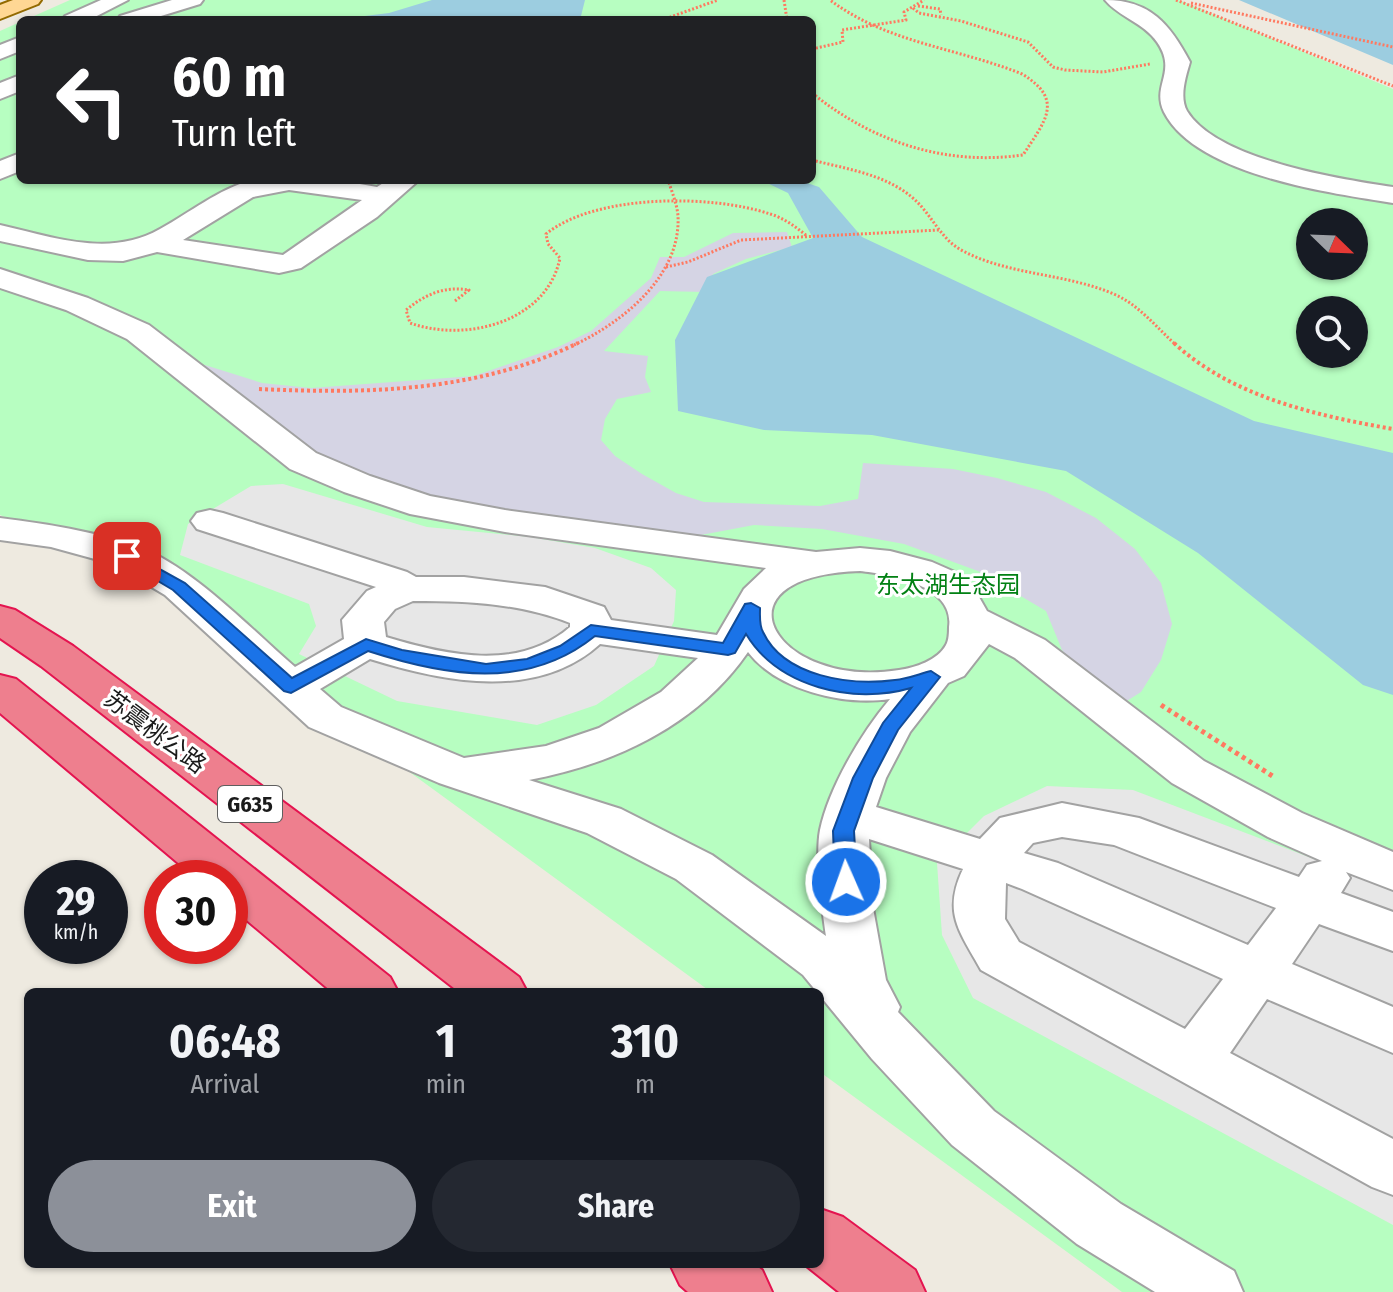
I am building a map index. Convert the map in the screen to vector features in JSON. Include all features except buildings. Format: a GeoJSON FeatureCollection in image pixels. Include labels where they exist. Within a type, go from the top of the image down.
{"type":"FeatureCollection","features":[{"type":"Feature","properties":{"kind":"highway","name":"苏震桃公路"},"geometry":{"type":"LineString","coordinates":[[0,619],[57,656],[494,988]]}},
{"type":"Feature","properties":{"kind":"highway","name":"G635"},"geometry":{"type":"LineString","coordinates":[[0,689],[365,988]]}},
{"type":"Feature","properties":{"kind":"highway"},"geometry":{"type":"LineString","coordinates":[[824,1241],[891,1292]]}},
{"type":"Feature","properties":{"kind":"highway"},"geometry":{"type":"LineString","coordinates":[[708,1268],[738,1292]]}},
{"type":"Feature","properties":{"kind":"main road"},"geometry":{"type":"LineString","coordinates":[[0,14],[14,1]]}},
{"type":"Feature","properties":{"kind":"street"},"geometry":{"type":"LineString","coordinates":[[81,16],[118,0]]}},
{"type":"Feature","properties":{"kind":"street"},"geometry":{"type":"LineString","coordinates":[[140,16],[193,0]]}},
{"type":"Feature","properties":{"kind":"street"},"geometry":{"type":"LineString","coordinates":[[1115,0],[1148,18],[1168,38],[1179,62],[1172,86],[1176,113],[1196,134],[1236,156],[1279,172],[1339,188],[1393,195]]}},
{"type":"Feature","properties":{"kind":"street"},"geometry":{"type":"LineString","coordinates":[[7,239],[93,252],[118,252],[152,243],[257,186],[273,184]]}},
{"type":"Feature","properties":{"kind":"street"},"geometry":{"type":"LineString","coordinates":[[294,184],[361,189],[386,184]]}},
{"type":"Feature","properties":{"kind":"street"},"geometry":{"type":"LineString","coordinates":[[152,243],[279,264],[291,262],[367,211],[361,189]]}},
{"type":"Feature","properties":{"kind":"street"},"geometry":{"type":"LineString","coordinates":[[0,278],[77,304],[138,332],[303,461],[357,484],[423,506],[505,521],[811,562]]}},
{"type":"Feature","properties":{"kind":"street"},"geometry":{"type":"LineString","coordinates":[[210,521],[393,580],[407,589]]}},
{"type":"Feature","properties":{"kind":"street"},"geometry":{"type":"LineString","coordinates":[[0,529],[53,536],[127,556],[179,587],[325,717],[455,772],[604,821],[694,867],[822,961],[892,1043],[973,1128],[1099,1224],[1211,1292]]}},
{"type":"Feature","properties":{"kind":"street"},"geometry":{"type":"LineString","coordinates":[[455,772],[520,769],[586,751],[638,727],[692,690],[728,649],[751,608],[762,589],[783,573],[811,562],[844,558],[879,559],[911,567],[940,581],[960,599],[971,619],[970,641],[956,661],[931,677],[897,686],[859,688],[822,682],[789,669],[765,651],[752,630],[751,608]]}},
{"type":"Feature","properties":{"kind":"street"},"geometry":{"type":"LineString","coordinates":[[366,644],[363,620],[381,600],[407,589],[464,589],[545,599],[590,616],[591,630]]}},
{"type":"Feature","properties":{"kind":"street"},"geometry":{"type":"LineString","coordinates":[[971,619],[1030,649],[1188,772],[1285,825],[1393,872]]}},
{"type":"Feature","properties":{"kind":"street"},"geometry":{"type":"LineString","coordinates":[[291,687],[366,644],[399,655],[486,670],[531,664],[566,650],[591,630],[728,649]]}},
{"type":"Feature","properties":{"kind":"street"},"geometry":{"type":"LineString","coordinates":[[892,1043],[859,982],[847,908],[844,831],[863,778],[890,727],[931,677]]}},
{"type":"Feature","properties":{"kind":"street"},"geometry":{"type":"LineString","coordinates":[[850,816],[1040,876],[1393,1031]]}},
{"type":"Feature","properties":{"kind":"street"},"geometry":{"type":"LineString","coordinates":[[1393,932],[1122,830],[1062,820],[1017,830],[991,863],[980,886],[979,920],[1000,956],[1393,1169]]}},
{"type":"Feature","properties":{"kind":"street"},"geometry":{"type":"LineString","coordinates":[[1193,1061],[1311,901],[1342,850]]}},
{"type":"Feature","properties":{"kind":"path"},"geometry":{"type":"LineString","coordinates":[[673,16],[718,0]]}},
{"type":"Feature","properties":{"kind":"path"},"geometry":{"type":"LineString","coordinates":[[816,96],[839,115],[930,152],[984,161],[1023,155],[1048,105],[1047,94],[1037,82],[1015,71],[899,37],[830,0]]}},
{"type":"Feature","properties":{"kind":"path"},"geometry":{"type":"LineString","coordinates":[[816,48],[843,42],[842,30],[870,24],[900,23],[906,20],[904,12],[924,0]]}},
{"type":"Feature","properties":{"kind":"path"},"geometry":{"type":"LineString","coordinates":[[1177,0],[1393,47]]}},
{"type":"Feature","properties":{"kind":"path"},"geometry":{"type":"LineString","coordinates":[[1177,0],[1393,86]]}},
{"type":"Feature","properties":{"kind":"path"},"geometry":{"type":"LineString","coordinates":[[914,7],[919,13],[940,15],[1028,42],[1053,67],[1065,70],[1103,72],[1179,62]]}},
{"type":"Feature","properties":{"kind":"path"},"geometry":{"type":"LineString","coordinates":[[914,7],[940,9],[943,13],[940,15]]}},
{"type":"Feature","properties":{"kind":"path"},"geometry":{"type":"LineString","coordinates":[[816,161],[897,185],[916,200],[959,249],[986,261],[1080,283],[1118,296],[1187,355],[1234,383],[1285,405],[1393,429]]}},
{"type":"Feature","properties":{"kind":"path"},"geometry":{"type":"LineString","coordinates":[[258,389],[334,394],[402,388],[475,380],[547,360],[603,331],[651,292],[671,259],[679,217],[669,184]]}},
{"type":"Feature","properties":{"kind":"path"},"geometry":{"type":"LineString","coordinates":[[455,301],[469,290],[440,289],[418,299],[406,310],[410,323],[422,330],[445,333],[477,328],[517,315],[548,294],[561,274],[560,258],[548,244],[546,234],[552,226],[596,209],[624,204],[735,207],[763,212],[790,222],[807,236]]}},
{"type":"Feature","properties":{"kind":"path"},"geometry":{"type":"LineString","coordinates":[[666,267],[688,262],[741,240],[940,230]]}},
{"type":"Feature","properties":{"kind":"path"},"geometry":{"type":"LineString","coordinates":[[1154,701],[1277,779]]}},
{"type":"Feature","properties":{"kind":"green space","name":"东太湖生态园"},"geometry":{"type":"Polygon","coordinates":[[[70,0],[1179,0],[1393,89],[1393,1292],[1122,1292],[824,1075],[824,988],[706,988],[145,579],[0,515],[0,31],[16,24],[16,184],[816,184],[816,16],[34,16],[70,0]]]}},
{"type":"Feature","properties":{"kind":"shaded area"},"geometry":{"type":"Polygon","coordinates":[[[787,232],[792,247],[746,259],[713,274],[705,292],[660,291],[604,351],[648,356],[645,377],[651,392],[617,399],[605,419],[601,440],[615,456],[642,474],[676,493],[704,502],[820,506],[858,499],[863,463],[953,469],[1046,492],[1096,518],[1135,549],[1161,583],[1172,624],[1161,660],[1141,692],[1111,711],[1062,650],[1046,611],[978,571],[904,544],[822,529],[754,525],[701,535],[509,514],[424,498],[308,454],[185,369],[205,365],[262,383],[311,388],[474,376],[558,347],[591,331],[651,278],[660,257],[684,257],[733,233],[787,232]]]}},
{"type":"Feature","properties":{"kind":"shaded area"},"geometry":{"type":"Polygon","coordinates":[[[283,484],[427,527],[530,537],[595,548],[651,568],[676,590],[674,621],[654,666],[596,705],[537,725],[397,701],[299,654],[316,626],[309,604],[180,555],[188,524],[251,486],[283,484]]]}},
{"type":"Feature","properties":{"kind":"shaded area"},"geometry":{"type":"Polygon","coordinates":[[[1047,786],[1133,790],[1393,889],[1393,1225],[973,998],[942,935],[937,863],[984,816],[1047,786]]]}},
{"type":"Feature","properties":{"kind":"water"},"geometry":{"type":"Polygon","coordinates":[[[432,0],[585,0],[581,16],[365,16],[389,13],[432,0]]]}},
{"type":"Feature","properties":{"kind":"water"},"geometry":{"type":"Polygon","coordinates":[[[1239,0],[1393,0],[1393,65],[1239,0]]]}},
{"type":"Feature","properties":{"kind":"water"},"geometry":{"type":"Polygon","coordinates":[[[769,184],[810,184],[819,187],[862,237],[1254,421],[1393,453],[1393,695],[1363,685],[1198,553],[1066,471],[872,435],[764,430],[678,411],[675,340],[707,277],[813,238],[788,193],[769,184]]]}},
{"type":"Feature","properties":{"kind":"route"},"geometry":{"type":"LineString","coordinates":[[127,556],[179,587],[291,687],[366,644],[399,655],[486,670],[531,664],[566,650],[591,630],[728,649],[751,608],[752,630],[765,651],[789,669],[822,682],[859,688],[897,686],[931,677],[890,727],[863,778],[844,831],[846,882]]}}]}
